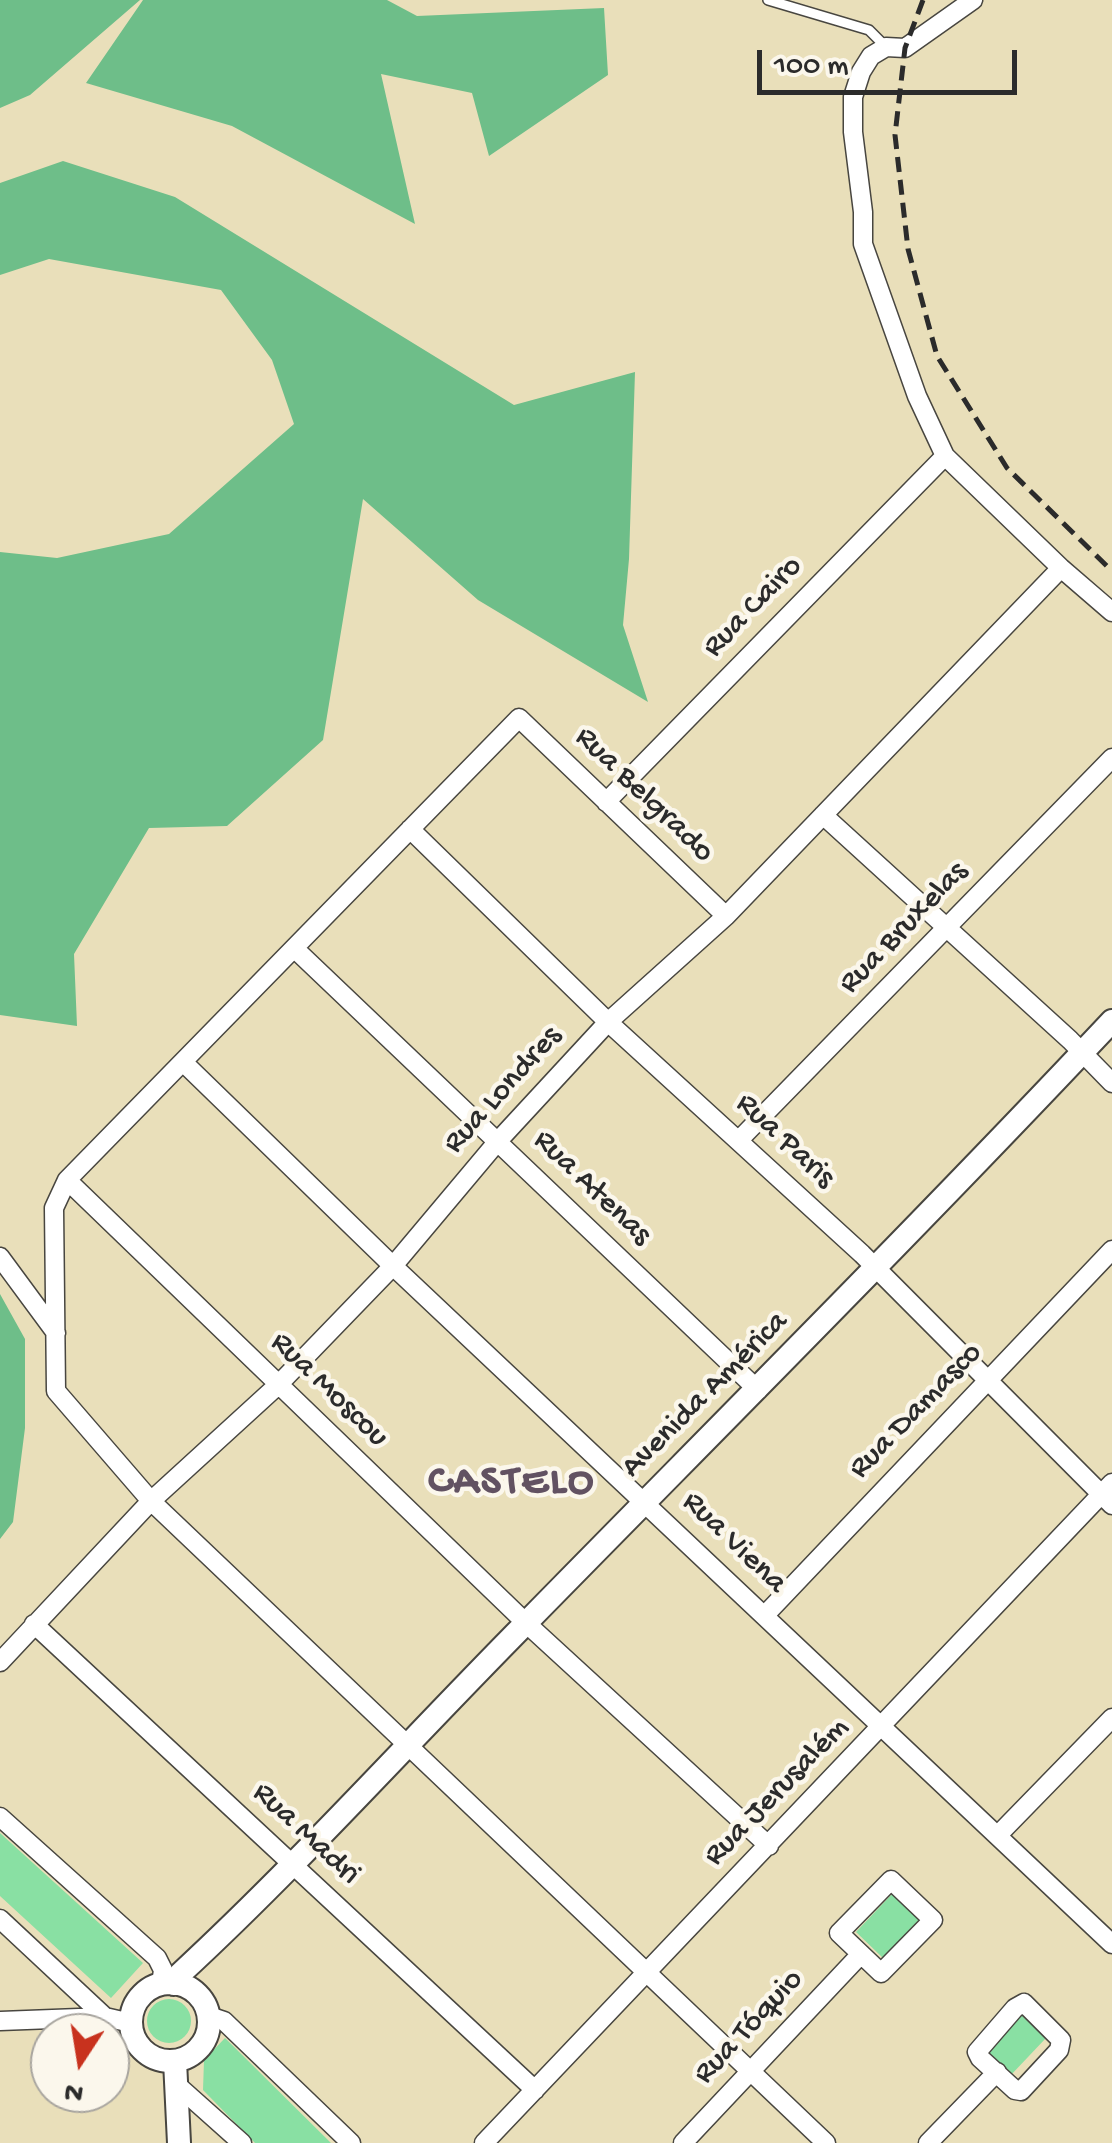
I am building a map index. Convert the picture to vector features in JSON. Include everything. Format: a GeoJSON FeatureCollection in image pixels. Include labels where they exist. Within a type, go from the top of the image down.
{"type":"FeatureCollection","features":[{"type":"Feature","properties":{"kind":"street"},"geometry":{"type":"LineString","coordinates":[[972,0],[905,48],[886,47],[871,56],[861,72],[853,97],[863,244],[916,396],[945,456],[1112,612]]}},
{"type":"Feature","properties":{"kind":"street","name":"Rua Cairo"},"geometry":{"type":"LineString","coordinates":[[606,802],[945,456]]}},
{"type":"Feature","properties":{"kind":"street","name":"Rua Londres"},"geometry":{"type":"LineString","coordinates":[[0,1662],[151,1501],[278,1385],[393,1266],[498,1141],[608,1022],[726,916],[1061,568]]}},
{"type":"Feature","properties":{"kind":"street","name":"Rua Belgrado"},"geometry":{"type":"LineString","coordinates":[[410,829],[519,718],[726,916]]}},
{"type":"Feature","properties":{"kind":"street","name":"Rua Bruxelas"},"geometry":{"type":"LineString","coordinates":[[739,1140],[1107,772]]}},
{"type":"Feature","properties":{"kind":"street"},"geometry":{"type":"LineString","coordinates":[[823,815],[949,928],[1112,1084]]}},
{"type":"Feature","properties":{"kind":"street"},"geometry":{"type":"LineString","coordinates":[[410,829],[67,1180],[54,1208],[56,1391],[151,1501],[826,2143]]}},
{"type":"Feature","properties":{"kind":"street","name":"Rua Paris"},"geometry":{"type":"LineString","coordinates":[[410,829],[608,1022],[876,1268],[987,1382],[1108,1494]]}},
{"type":"Feature","properties":{"kind":"street","name":"Rua Atenas"},"geometry":{"type":"LineString","coordinates":[[295,949],[758,1390]]}},
{"type":"Feature","properties":{"kind":"street","name":"Avenida América"},"geometry":{"type":"LineString","coordinates":[[168,1984],[294,1866],[1112,1021]]}},
{"type":"Feature","properties":{"kind":"street","name":"Rua Viena"},"geometry":{"type":"LineString","coordinates":[[182,1062],[1112,1944]]}},
{"type":"Feature","properties":{"kind":"street","name":"Rua Moscou"},"geometry":{"type":"LineString","coordinates":[[67,1180],[526,1623],[769,1846]]}},
{"type":"Feature","properties":{"kind":"street","name":"Rua Damasco"},"geometry":{"type":"LineString","coordinates":[[764,1615],[1112,1250]]}},
{"type":"Feature","properties":{"kind":"street"},"geometry":{"type":"LineString","coordinates":[[0,1257],[56,1333]]}},
{"type":"Feature","properties":{"kind":"street","name":"Rua Jerusalém"},"geometry":{"type":"LineString","coordinates":[[484,2143],[1108,1494]]}},
{"type":"Feature","properties":{"kind":"street","name":"Rua Madri"},"geometry":{"type":"LineString","coordinates":[[34,1624],[534,2090]]}},
{"type":"Feature","properties":{"kind":"street"},"geometry":{"type":"LineString","coordinates":[[999,1834],[1112,1718]]}},
{"type":"Feature","properties":{"kind":"street"},"geometry":{"type":"LineString","coordinates":[[0,1818],[157,1958],[168,1984]]}},
{"type":"Feature","properties":{"kind":"street"},"geometry":{"type":"LineString","coordinates":[[892,1880],[933,1920],[880,1973],[861,1954],[839,1934],[892,1880]]}},
{"type":"Feature","properties":{"kind":"street"},"geometry":{"type":"LineString","coordinates":[[0,1919],[100,2013]]}},
{"type":"Feature","properties":{"kind":"street","name":"Rua Tóquio"},"geometry":{"type":"LineString","coordinates":[[683,2143],[861,1954]]}},
{"type":"Feature","properties":{"kind":"street"},"geometry":{"type":"LineString","coordinates":[[168,1984],[197,1994],[209,2016],[209,2029],[197,2050],[174,2061],[150,2056],[133,2036],[131,2022],[140,1998],[168,1984]]}},
{"type":"Feature","properties":{"kind":"street"},"geometry":{"type":"LineString","coordinates":[[1024,2002],[1060,2037],[1061,2046],[1020,2091],[997,2072],[977,2052],[1024,2002]]}},
{"type":"Feature","properties":{"kind":"street"},"geometry":{"type":"LineString","coordinates":[[209,2016],[224,2021],[350,2143]]}},
{"type":"Feature","properties":{"kind":"street"},"geometry":{"type":"LineString","coordinates":[[0,2021],[30,2020]]}},
{"type":"Feature","properties":{"kind":"street"},"geometry":{"type":"LineString","coordinates":[[174,2061],[178,2143]]}},
{"type":"Feature","properties":{"kind":"street"},"geometry":{"type":"LineString","coordinates":[[928,2143],[997,2072]]}},
{"type":"Feature","properties":{"kind":"street"},"geometry":{"type":"LineString","coordinates":[[177,2085],[242,2143]]}},
{"type":"Feature","properties":{"kind":"lane"},"geometry":{"type":"LineString","coordinates":[[768,0],[870,30],[886,47]]}},
{"type":"Feature","properties":{"kind":"green space"},"geometry":{"type":"Polygon","coordinates":[[[0,0],[140,0],[30,95],[0,108],[0,0]]]}},
{"type":"Feature","properties":{"kind":"green space"},"geometry":{"type":"Polygon","coordinates":[[[143,0],[387,0],[417,16],[604,8],[608,75],[489,156],[472,93],[381,74],[415,224],[232,126],[86,83],[143,0]]]}},
{"type":"Feature","properties":{"kind":"green space"},"geometry":{"type":"Polygon","coordinates":[[[63,161],[175,197],[514,405],[635,372],[623,625],[648,702],[478,600],[363,499],[323,740],[227,826],[149,828],[74,954],[77,1026],[0,1015],[0,552],[57,558],[169,534],[294,424],[272,360],[221,290],[49,259],[0,275],[0,183],[63,161]]]}},
{"type":"Feature","properties":{"kind":"green space"},"geometry":{"type":"Polygon","coordinates":[[[0,1294],[25,1339],[25,1428],[13,1522],[0,1539],[0,1294]]]}},
{"type":"Feature","properties":{"kind":"green space"},"geometry":{"type":"Polygon","coordinates":[[[0,1833],[143,1963],[111,1998],[0,1896],[0,1833]]]}},
{"type":"Feature","properties":{"kind":"green space"},"geometry":{"type":"Polygon","coordinates":[[[892,1894],[919,1920],[883,1958],[856,1932],[892,1894]]]}},
{"type":"Feature","properties":{"kind":"green space"},"geometry":{"type":"Polygon","coordinates":[[[169,1999],[185,2005],[191,2021],[185,2037],[169,2043],[153,2037],[147,2021],[153,2005],[169,1999]]]}},
{"type":"Feature","properties":{"kind":"green space"},"geometry":{"type":"Polygon","coordinates":[[[1018,2012],[1046,2038],[1010,2076],[982,2050],[1018,2012]]]}},
{"type":"Feature","properties":{"kind":"green space"},"geometry":{"type":"Polygon","coordinates":[[[225,2038],[331,2143],[255,2143],[203,2090],[204,2060],[225,2038]]]}},
{"type":"Feature","properties":{"kind":"railway"},"geometry":{"type":"LineString","coordinates":[[923,0],[905,48],[895,135],[908,249],[937,356],[1007,468],[1112,571]]}},
{"type":"Feature","properties":{"kind":"district","name":"CASTELO"},"geometry":{"type":"Point","coordinates":[512,1485]}}]}
